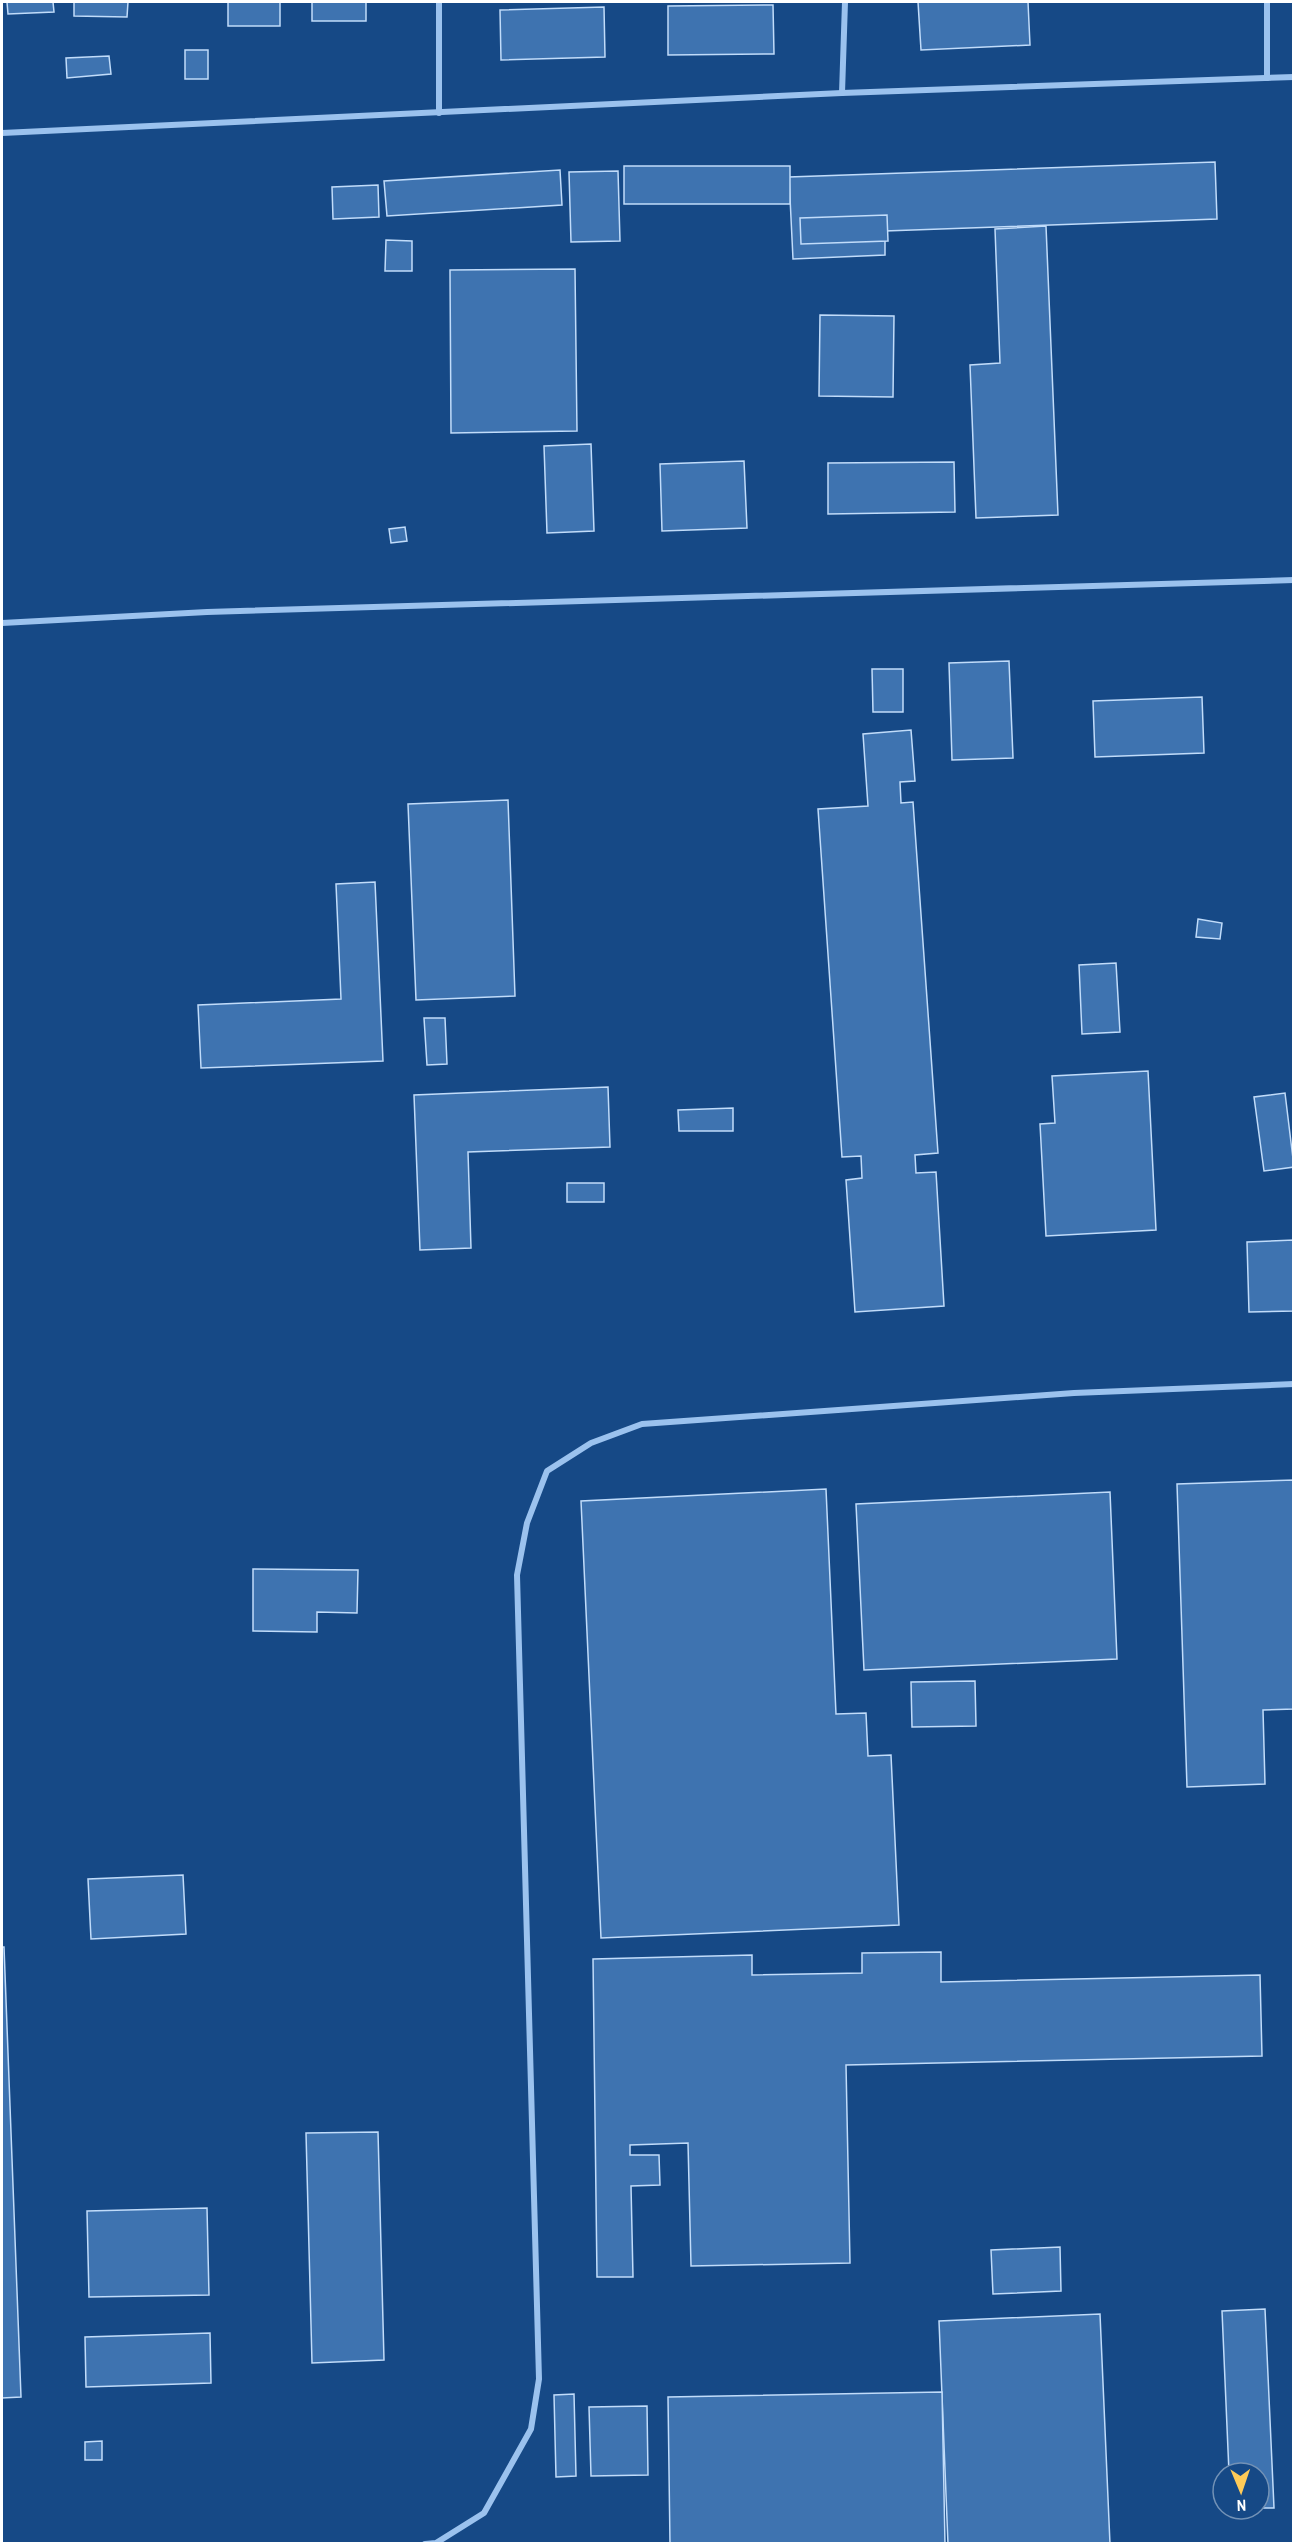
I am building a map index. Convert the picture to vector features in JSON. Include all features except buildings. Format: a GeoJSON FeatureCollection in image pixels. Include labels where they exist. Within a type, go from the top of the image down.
{"type":"FeatureCollection","features":[{"type":"Feature","properties":{"kind":"street"},"geometry":{"type":"LineString","coordinates":[[439,2],[439,112]]}},
{"type":"Feature","properties":{"kind":"street"},"geometry":{"type":"LineString","coordinates":[[842,93],[845,2]]}},
{"type":"Feature","properties":{"kind":"street"},"geometry":{"type":"LineString","coordinates":[[1267,2],[1267,78]]}},
{"type":"Feature","properties":{"kind":"street"},"geometry":{"type":"LineString","coordinates":[[2,133],[842,93],[1293,77]]}},
{"type":"Feature","properties":{"kind":"street"},"geometry":{"type":"LineString","coordinates":[[2,623],[207,612],[1293,580]]}},
{"type":"Feature","properties":{"kind":"street"},"geometry":{"type":"LineString","coordinates":[[425,2544],[436,2543],[484,2513],[531,2429],[539,2379],[518,1575],[527,1523],[547,1471],[591,1443],[642,1424],[1074,1393],[1293,1384]]}}]}
